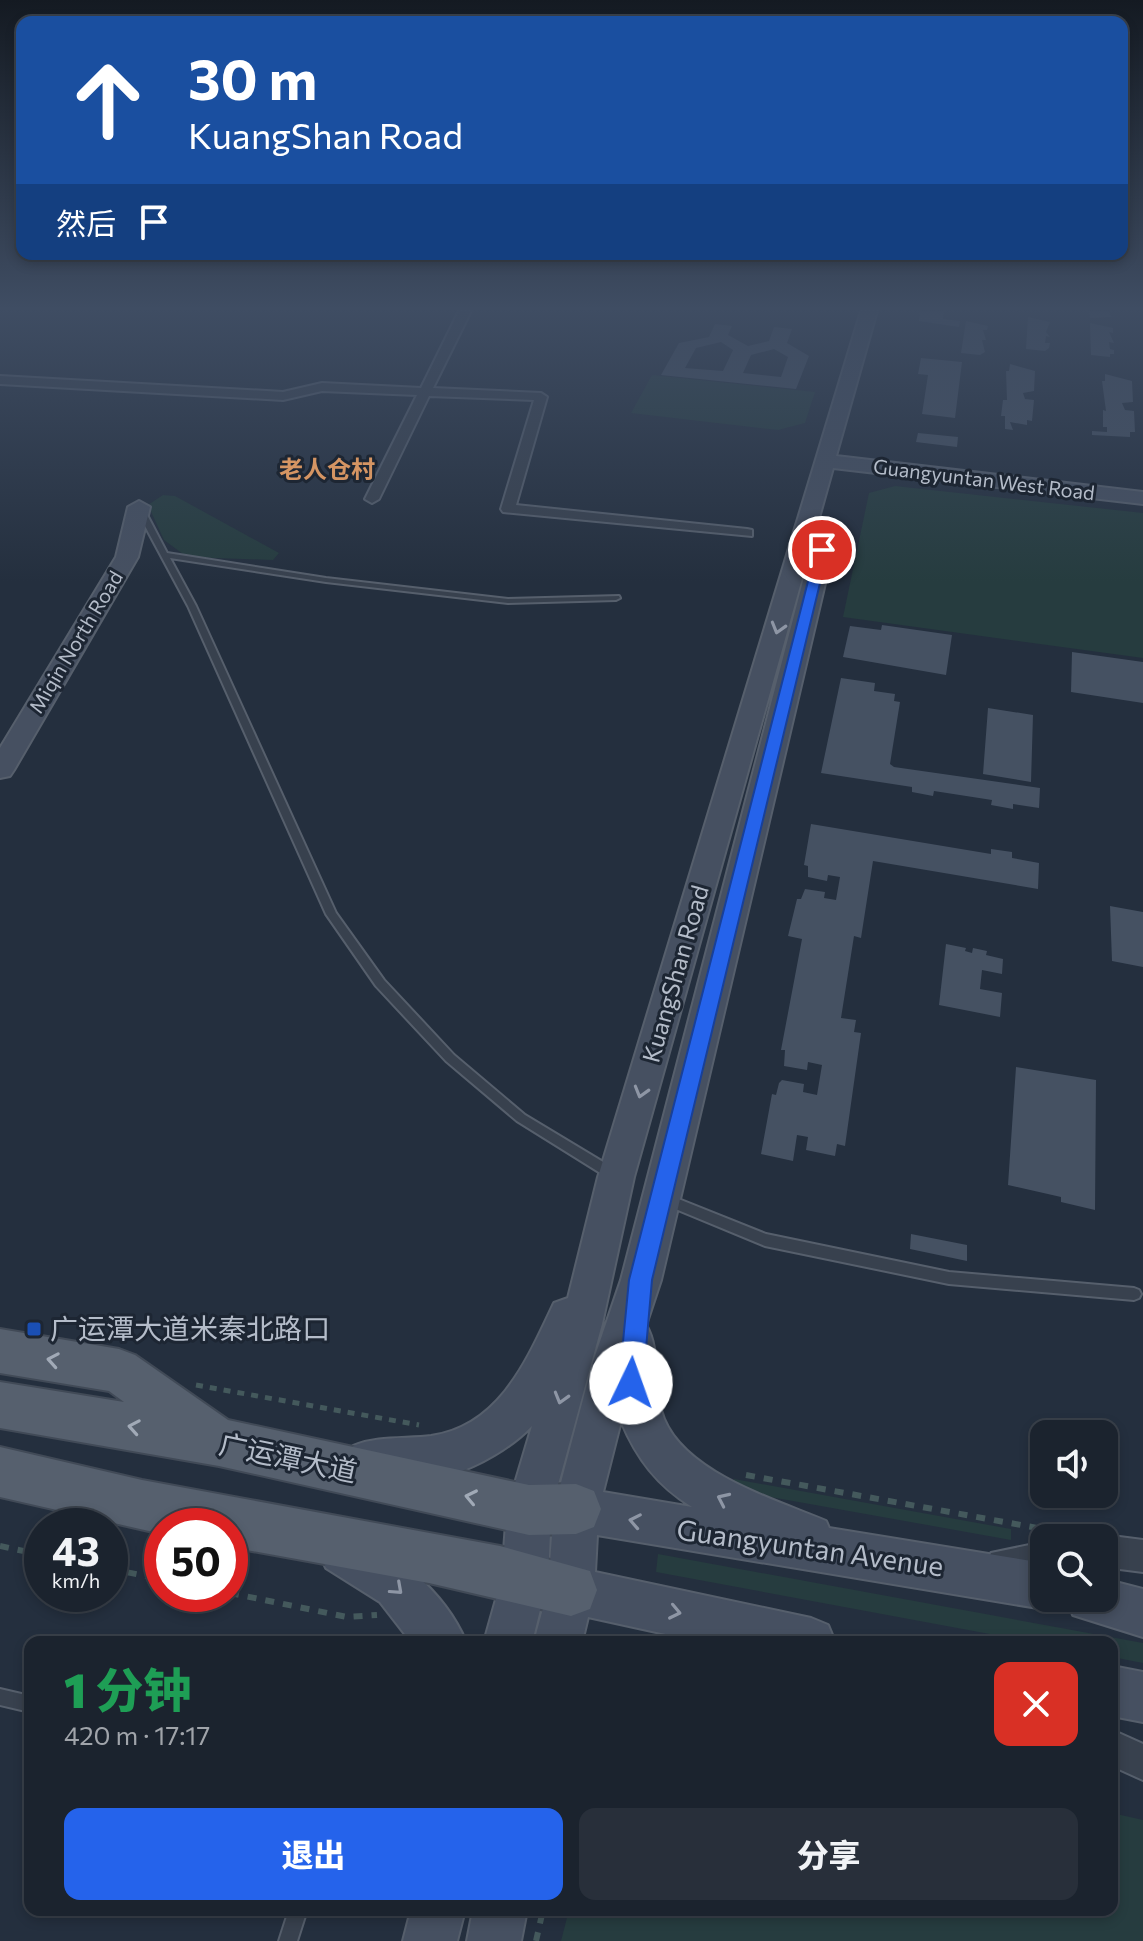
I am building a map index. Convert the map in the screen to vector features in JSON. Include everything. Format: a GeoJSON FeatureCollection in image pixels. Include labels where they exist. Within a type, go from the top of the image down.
{"type":"FeatureCollection","features":[{"type":"Feature","properties":{"kind":"main road","name":"KuangShan Road"},"geometry":{"type":"LineString","coordinates":[[512,1636],[548,1584],[553,1510],[614,1362],[641,1280],[848,402]]}},
{"type":"Feature","properties":{"kind":"main road","name":"KuangShan Road"},"geometry":{"type":"LineString","coordinates":[[557,1636],[548,1584],[553,1510],[582,1324],[597,1250],[616,1177],[853,402]]}},
{"type":"Feature","properties":{"kind":"main road","name":"Guangyuntan West Road"},"geometry":{"type":"LineString","coordinates":[[836,455],[1143,486]]}},
{"type":"Feature","properties":{"kind":"main road","name":"Guangyuntan West Road"},"geometry":{"type":"LineString","coordinates":[[836,455],[1143,498]]}},
{"type":"Feature","properties":{"kind":"main road","name":"Miqin North Road"},"geometry":{"type":"LineString","coordinates":[[0,770],[127,557],[139,507]]}},
{"type":"Feature","properties":{"kind":"main road"},"geometry":{"type":"LineString","coordinates":[[293,1459],[425,1459],[468,1449],[498,1433],[526,1400],[597,1250]]}},
{"type":"Feature","properties":{"kind":"main road"},"geometry":{"type":"LineString","coordinates":[[641,1280],[631,1383],[638,1412],[659,1451],[704,1490],[846,1552]]}},
{"type":"Feature","properties":{"kind":"main road"},"geometry":{"type":"LineString","coordinates":[[0,1351],[119,1371],[219,1442]]}},
{"type":"Feature","properties":{"kind":"main road","name":"广运潭大道"},"geometry":{"type":"LineString","coordinates":[[0,1405],[219,1442],[553,1510]]}},
{"type":"Feature","properties":{"kind":"main road"},"geometry":{"type":"LineString","coordinates":[[0,1472],[87,1496],[307,1535],[784,1636]]}},
{"type":"Feature","properties":{"kind":"main road","name":"Guangyuntan Avenue"},"geometry":{"type":"LineString","coordinates":[[553,1510],[846,1552],[1030,1583]]}},
{"type":"Feature","properties":{"kind":"main road"},"geometry":{"type":"LineString","coordinates":[[307,1535],[362,1562],[396,1586],[432,1628]]}},
{"type":"Feature","properties":{"kind":"main road"},"geometry":{"type":"LineString","coordinates":[[1118,1606],[1143,1613]]}},
{"type":"Feature","properties":{"kind":"main road"},"geometry":{"type":"LineString","coordinates":[[1118,1692],[1143,1697]]}},
{"type":"Feature","properties":{"kind":"main road"},"geometry":{"type":"LineString","coordinates":[[430,1941],[436,1916]]}},
{"type":"Feature","properties":{"kind":"street"},"geometry":{"type":"LineString","coordinates":[[372,499],[418,402]]}},
{"type":"Feature","properties":{"kind":"street"},"geometry":{"type":"LineString","coordinates":[[540,402],[508,509],[747,533]]}},
{"type":"Feature","properties":{"kind":"street"},"geometry":{"type":"LineString","coordinates":[[1118,1553],[1143,1556]]}},
{"type":"Feature","properties":{"kind":"street"},"geometry":{"type":"LineString","coordinates":[[957,1570],[1030,1560]]}},
{"type":"Feature","properties":{"kind":"street"},"geometry":{"type":"LineString","coordinates":[[1118,1750],[1143,1763]]}},
{"type":"Feature","properties":{"kind":"lane"},"geometry":{"type":"LineString","coordinates":[[139,507],[192,606],[331,914],[380,983],[450,1058],[521,1118],[616,1177]]}},
{"type":"Feature","properties":{"kind":"lane"},"geometry":{"type":"LineString","coordinates":[[164,555],[326,580],[508,601],[616,598]]}},
{"type":"Feature","properties":{"kind":"lane"},"geometry":{"type":"LineString","coordinates":[[662,1197],[765,1240],[949,1278],[1134,1294]]}},
{"type":"Feature","properties":{"kind":"lane"},"geometry":{"type":"LineString","coordinates":[[0,1697],[24,1703]]}},
{"type":"Feature","properties":{"kind":"lane"},"geometry":{"type":"LineString","coordinates":[[288,1941],[296,1916]]}},
{"type":"Feature","properties":{"kind":"path"},"geometry":{"type":"LineString","coordinates":[[181,1382],[427,1427],[468,1449]]}},
{"type":"Feature","properties":{"kind":"path"},"geometry":{"type":"LineString","coordinates":[[737,1474],[1030,1527]]}},
{"type":"Feature","properties":{"kind":"path"},"geometry":{"type":"LineString","coordinates":[[0,1546],[24,1551]]}},
{"type":"Feature","properties":{"kind":"path"},"geometry":{"type":"LineString","coordinates":[[248,1597],[347,1617],[432,1628]]}},
{"type":"Feature","properties":{"kind":"path"},"geometry":{"type":"LineString","coordinates":[[506,1927],[530,1916]]}},
{"type":"Feature","properties":{"kind":"green space"},"geometry":{"type":"Polygon","coordinates":[[[637,402],[812,402],[805,423],[778,430],[631,413],[637,402]]]}},
{"type":"Feature","properties":{"kind":"green space"},"geometry":{"type":"Polygon","coordinates":[[[895,486],[1143,513],[1143,658],[843,617],[869,493],[895,486]]]}},
{"type":"Feature","properties":{"kind":"green space"},"geometry":{"type":"Polygon","coordinates":[[[163,495],[175,496],[279,553],[273,560],[187,557],[164,540],[148,505],[163,495]]]}},
{"type":"Feature","properties":{"kind":"green space"},"geometry":{"type":"Polygon","coordinates":[[[734,1479],[1011,1529],[1011,1540],[732,1490],[734,1479]]]}},
{"type":"Feature","properties":{"kind":"green space"},"geometry":{"type":"Polygon","coordinates":[[[658,1554],[1105,1636],[1001,1636],[656,1572],[658,1554]]]}},
{"type":"Feature","properties":{"kind":"green space"},"geometry":{"type":"Polygon","coordinates":[[[1118,1638],[1143,1643],[1143,1663],[1118,1658],[1118,1638]]]}},
{"type":"Feature","properties":{"kind":"green space"},"geometry":{"type":"Polygon","coordinates":[[[1118,1814],[1143,1820],[1143,1941],[561,1941],[567,1916],[1118,1916],[1118,1814]]]}},
{"type":"Feature","properties":{"kind":"building"},"geometry":{"type":"Polygon","coordinates":[[[924,402],[957,402],[955,418],[922,414],[924,402]]]}},
{"type":"Feature","properties":{"kind":"building"},"geometry":{"type":"Polygon","coordinates":[[[1003,402],[1034,402],[1032,421],[1027,420],[1027,425],[1010,422],[1013,430],[1005,429],[1005,416],[1001,416],[1003,402]]]}},
{"type":"Feature","properties":{"kind":"building"},"geometry":{"type":"Polygon","coordinates":[[[1105,402],[1133,402],[1122,403],[1125,410],[1134,411],[1135,432],[1130,432],[1130,437],[1092,435],[1092,431],[1107,432],[1107,427],[1103,427],[1103,410],[1106,411],[1105,402]]]}},
{"type":"Feature","properties":{"kind":"building"},"geometry":{"type":"Polygon","coordinates":[[[918,433],[958,437],[957,447],[916,442],[918,433]]]}},
{"type":"Feature","properties":{"kind":"building"},"geometry":{"type":"Polygon","coordinates":[[[882,625],[952,635],[946,675],[843,657],[850,626],[881,630],[882,625]]]}},
{"type":"Feature","properties":{"kind":"building"},"geometry":{"type":"Polygon","coordinates":[[[1072,652],[1143,662],[1143,703],[1071,692],[1072,652]]]}},
{"type":"Feature","properties":{"kind":"building"},"geometry":{"type":"Polygon","coordinates":[[[841,678],[875,683],[874,691],[895,694],[894,701],[900,702],[890,764],[894,767],[1040,788],[1039,808],[1013,804],[1013,809],[991,805],[992,800],[934,791],[933,796],[912,792],[912,787],[821,773],[841,678]]]}},
{"type":"Feature","properties":{"kind":"building"},"geometry":{"type":"Polygon","coordinates":[[[988,708],[1033,715],[1031,782],[983,774],[988,708]]]}},
{"type":"Feature","properties":{"kind":"building"},"geometry":{"type":"Polygon","coordinates":[[[811,824],[991,854],[991,849],[1012,852],[1012,858],[1039,863],[1038,889],[873,861],[861,938],[854,936],[841,1018],[856,1020],[854,1032],[861,1033],[845,1146],[837,1144],[835,1156],[806,1150],[808,1137],[797,1135],[793,1161],[761,1154],[772,1094],[776,1095],[779,1083],[782,1080],[804,1084],[803,1092],[817,1095],[822,1065],[808,1062],[807,1070],[784,1066],[785,1050],[781,1050],[802,939],[788,936],[797,899],[801,899],[805,889],[825,892],[824,898],[836,900],[840,877],[828,875],[827,881],[808,877],[808,866],[804,865],[811,824]]]}},
{"type":"Feature","properties":{"kind":"building"},"geometry":{"type":"Polygon","coordinates":[[[1110,906],[1143,912],[1143,967],[1112,961],[1110,906]]]}},
{"type":"Feature","properties":{"kind":"building"},"geometry":{"type":"Polygon","coordinates":[[[946,944],[966,948],[965,951],[972,953],[973,948],[987,951],[986,955],[1003,959],[1002,974],[982,970],[980,989],[1002,993],[1000,1017],[939,1005],[946,944]]]}},
{"type":"Feature","properties":{"kind":"building"},"geometry":{"type":"Polygon","coordinates":[[[1016,1067],[1096,1080],[1095,1210],[1061,1202],[1061,1197],[1008,1185],[1016,1067]]]}},
{"type":"Feature","properties":{"kind":"building"},"geometry":{"type":"Polygon","coordinates":[[[911,1234],[967,1245],[967,1261],[910,1249],[911,1234]]]}},
{"type":"Feature","properties":{"kind":"place","name":"广运潭大道米秦北路口"},"geometry":{"type":"Point","coordinates":[34,1329]}},
{"type":"Feature","properties":{"kind":"district","name":"老人仓村"},"geometry":{"type":"Point","coordinates":[327,470]}},
{"type":"Feature","properties":{"kind":"route"},"geometry":{"type":"LineString","coordinates":[[631,1383],[634,1327],[641,1280],[822,550]]}}]}
